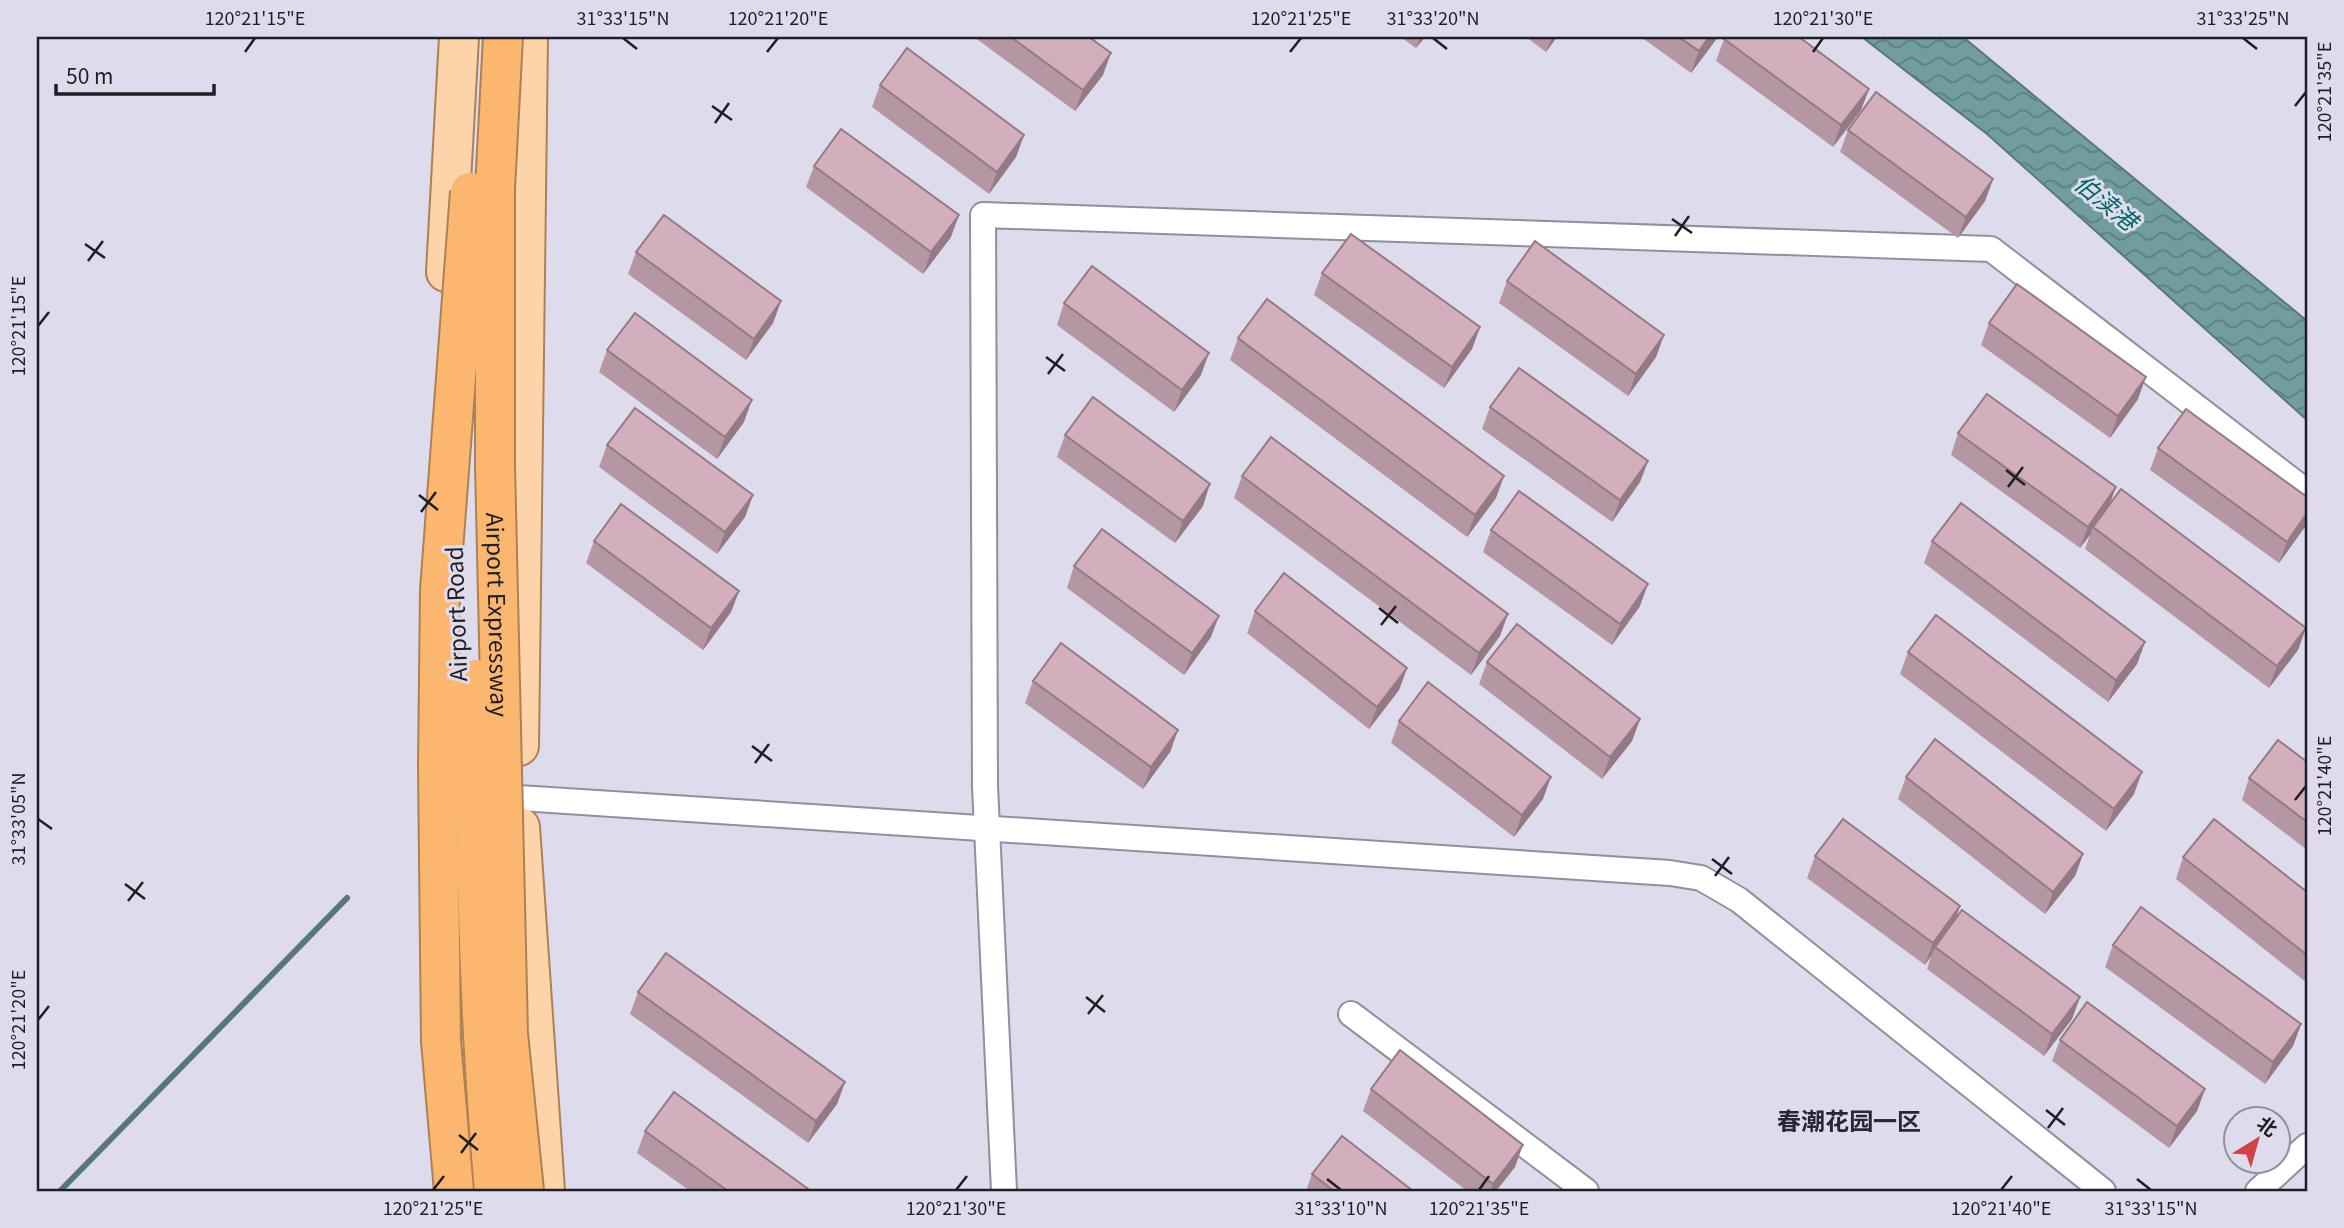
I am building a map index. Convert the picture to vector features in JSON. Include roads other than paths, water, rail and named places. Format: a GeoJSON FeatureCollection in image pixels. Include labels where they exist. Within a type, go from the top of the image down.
{"type":"FeatureCollection","features":[{"type":"Feature","properties":{"kind":"highway","name":"Airport Expressway"},"geometry":{"type":"LineString","coordinates":[[479,37],[470,191],[476,660],[474,801],[484,1083],[494,1191]]}},
{"type":"Feature","properties":{"kind":"highway","name":"Airport Expressway"},"geometry":{"type":"LineString","coordinates":[[503,37],[495,189],[495,465],[508,1034],[524,1191]]}},
{"type":"Feature","properties":{"kind":"highway"},"geometry":{"type":"LineString","coordinates":[[454,1191],[441,1041],[438,779],[440,590],[470,191]]}},
{"type":"Feature","properties":{"kind":"main road","name":"Airport Road"},"geometry":{"type":"LineString","coordinates":[[459,37],[446,270],[468,1069],[479,1191]]}},
{"type":"Feature","properties":{"kind":"main road"},"geometry":{"type":"LineString","coordinates":[[528,37],[518,798],[545,1191]]}},
{"type":"Feature","properties":{"kind":"street"},"geometry":{"type":"LineString","coordinates":[[1004,1191],[985,772],[983,215],[1991,249],[2307,492]]}},
{"type":"Feature","properties":{"kind":"street"},"geometry":{"type":"LineString","coordinates":[[460,794],[1670,873],[1701,878],[1740,900],[2104,1191]]}},
{"type":"Feature","properties":{"kind":"street"},"geometry":{"type":"LineString","coordinates":[[1351,1014],[1586,1191]]}},
{"type":"Feature","properties":{"kind":"street"},"geometry":{"type":"LineString","coordinates":[[2258,1191],[2307,1146]]}},
{"type":"Feature","properties":{"kind":"water","name":"伯渎港"},"geometry":{"type":"Polygon","coordinates":[[[1862,37],[1963,37],[2307,321],[2307,420],[1987,134],[1862,37]]]}},
{"type":"Feature","properties":{"kind":"waterway"},"geometry":{"type":"LineString","coordinates":[[60,1191],[347,898]]}},
{"type":"Feature","properties":{"kind":"district","name":"春潮花园一区"},"geometry":{"type":"Point","coordinates":[1849,1119]}}]}
